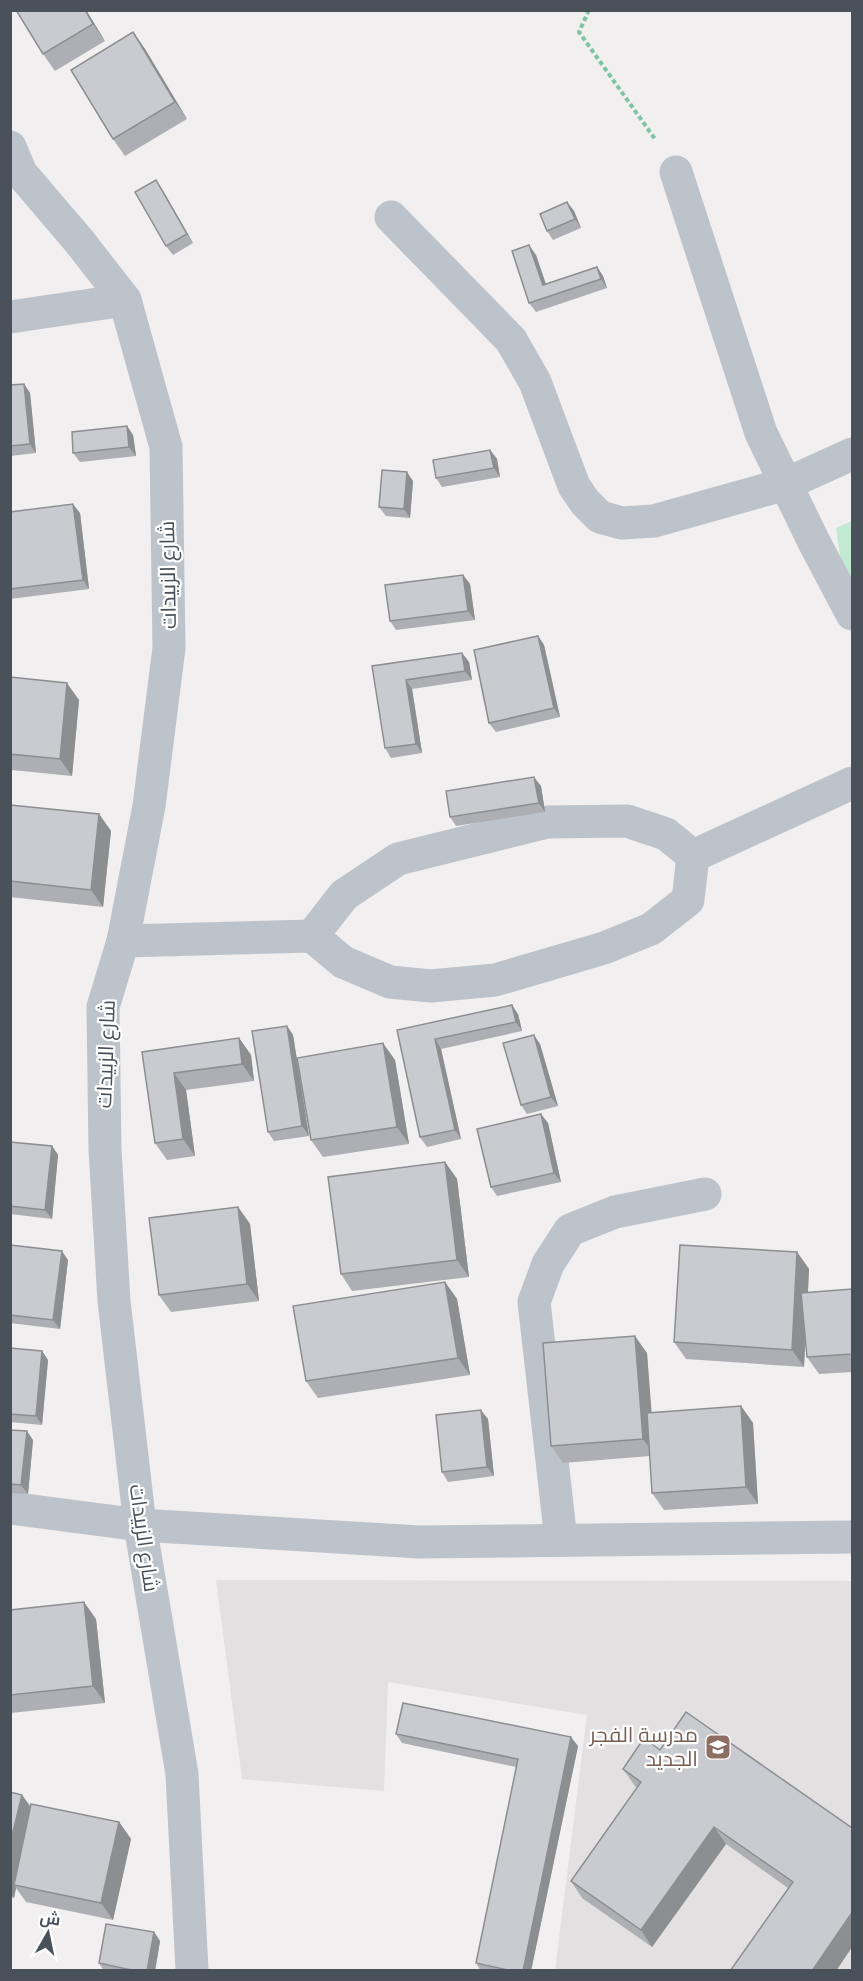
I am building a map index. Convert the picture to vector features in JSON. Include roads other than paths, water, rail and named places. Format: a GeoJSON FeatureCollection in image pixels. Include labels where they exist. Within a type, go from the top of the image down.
{"type":"FeatureCollection","features":[{"type":"Feature","properties":{"kind":"street","name":"شارع الزبيدات"},"geometry":{"type":"LineString","coordinates":[[10,147],[21,173],[79,241],[124,300],[166,447],[169,648],[149,806],[123,941],[103,1006],[105,1149],[114,1301],[140,1525],[182,1774],[192,1971]]}},
{"type":"Feature","properties":{"kind":"street"},"geometry":{"type":"LineString","coordinates":[[676,172],[761,433],[852,614]]}},
{"type":"Feature","properties":{"kind":"street"},"geometry":{"type":"LineString","coordinates":[[391,217],[511,340],[535,382],[574,486],[585,502],[600,517],[622,523],[654,521],[786,484],[852,454]]}},
{"type":"Feature","properties":{"kind":"street"},"geometry":{"type":"LineString","coordinates":[[10,317],[124,300]]}},
{"type":"Feature","properties":{"kind":"street"},"geometry":{"type":"LineString","coordinates":[[693,855],[852,783]]}},
{"type":"Feature","properties":{"kind":"street"},"geometry":{"type":"LineString","coordinates":[[312,936],[344,895],[398,859],[547,822],[627,821],[666,834],[693,855]]}},
{"type":"Feature","properties":{"kind":"street"},"geometry":{"type":"LineString","coordinates":[[123,941],[312,936],[343,962],[390,982],[431,986],[495,980],[604,948],[651,929],[688,900],[693,855]]}},
{"type":"Feature","properties":{"kind":"street"},"geometry":{"type":"LineString","coordinates":[[561,1540],[534,1302],[548,1264],[570,1230],[615,1212],[705,1194]]}},
{"type":"Feature","properties":{"kind":"street"},"geometry":{"type":"LineString","coordinates":[[10,1508],[140,1525],[419,1542],[852,1537]]}},
{"type":"Feature","properties":{"kind":"place","name":"مدرسة الفجر الجديد"},"geometry":{"type":"Point","coordinates":[718,1747]}}]}
